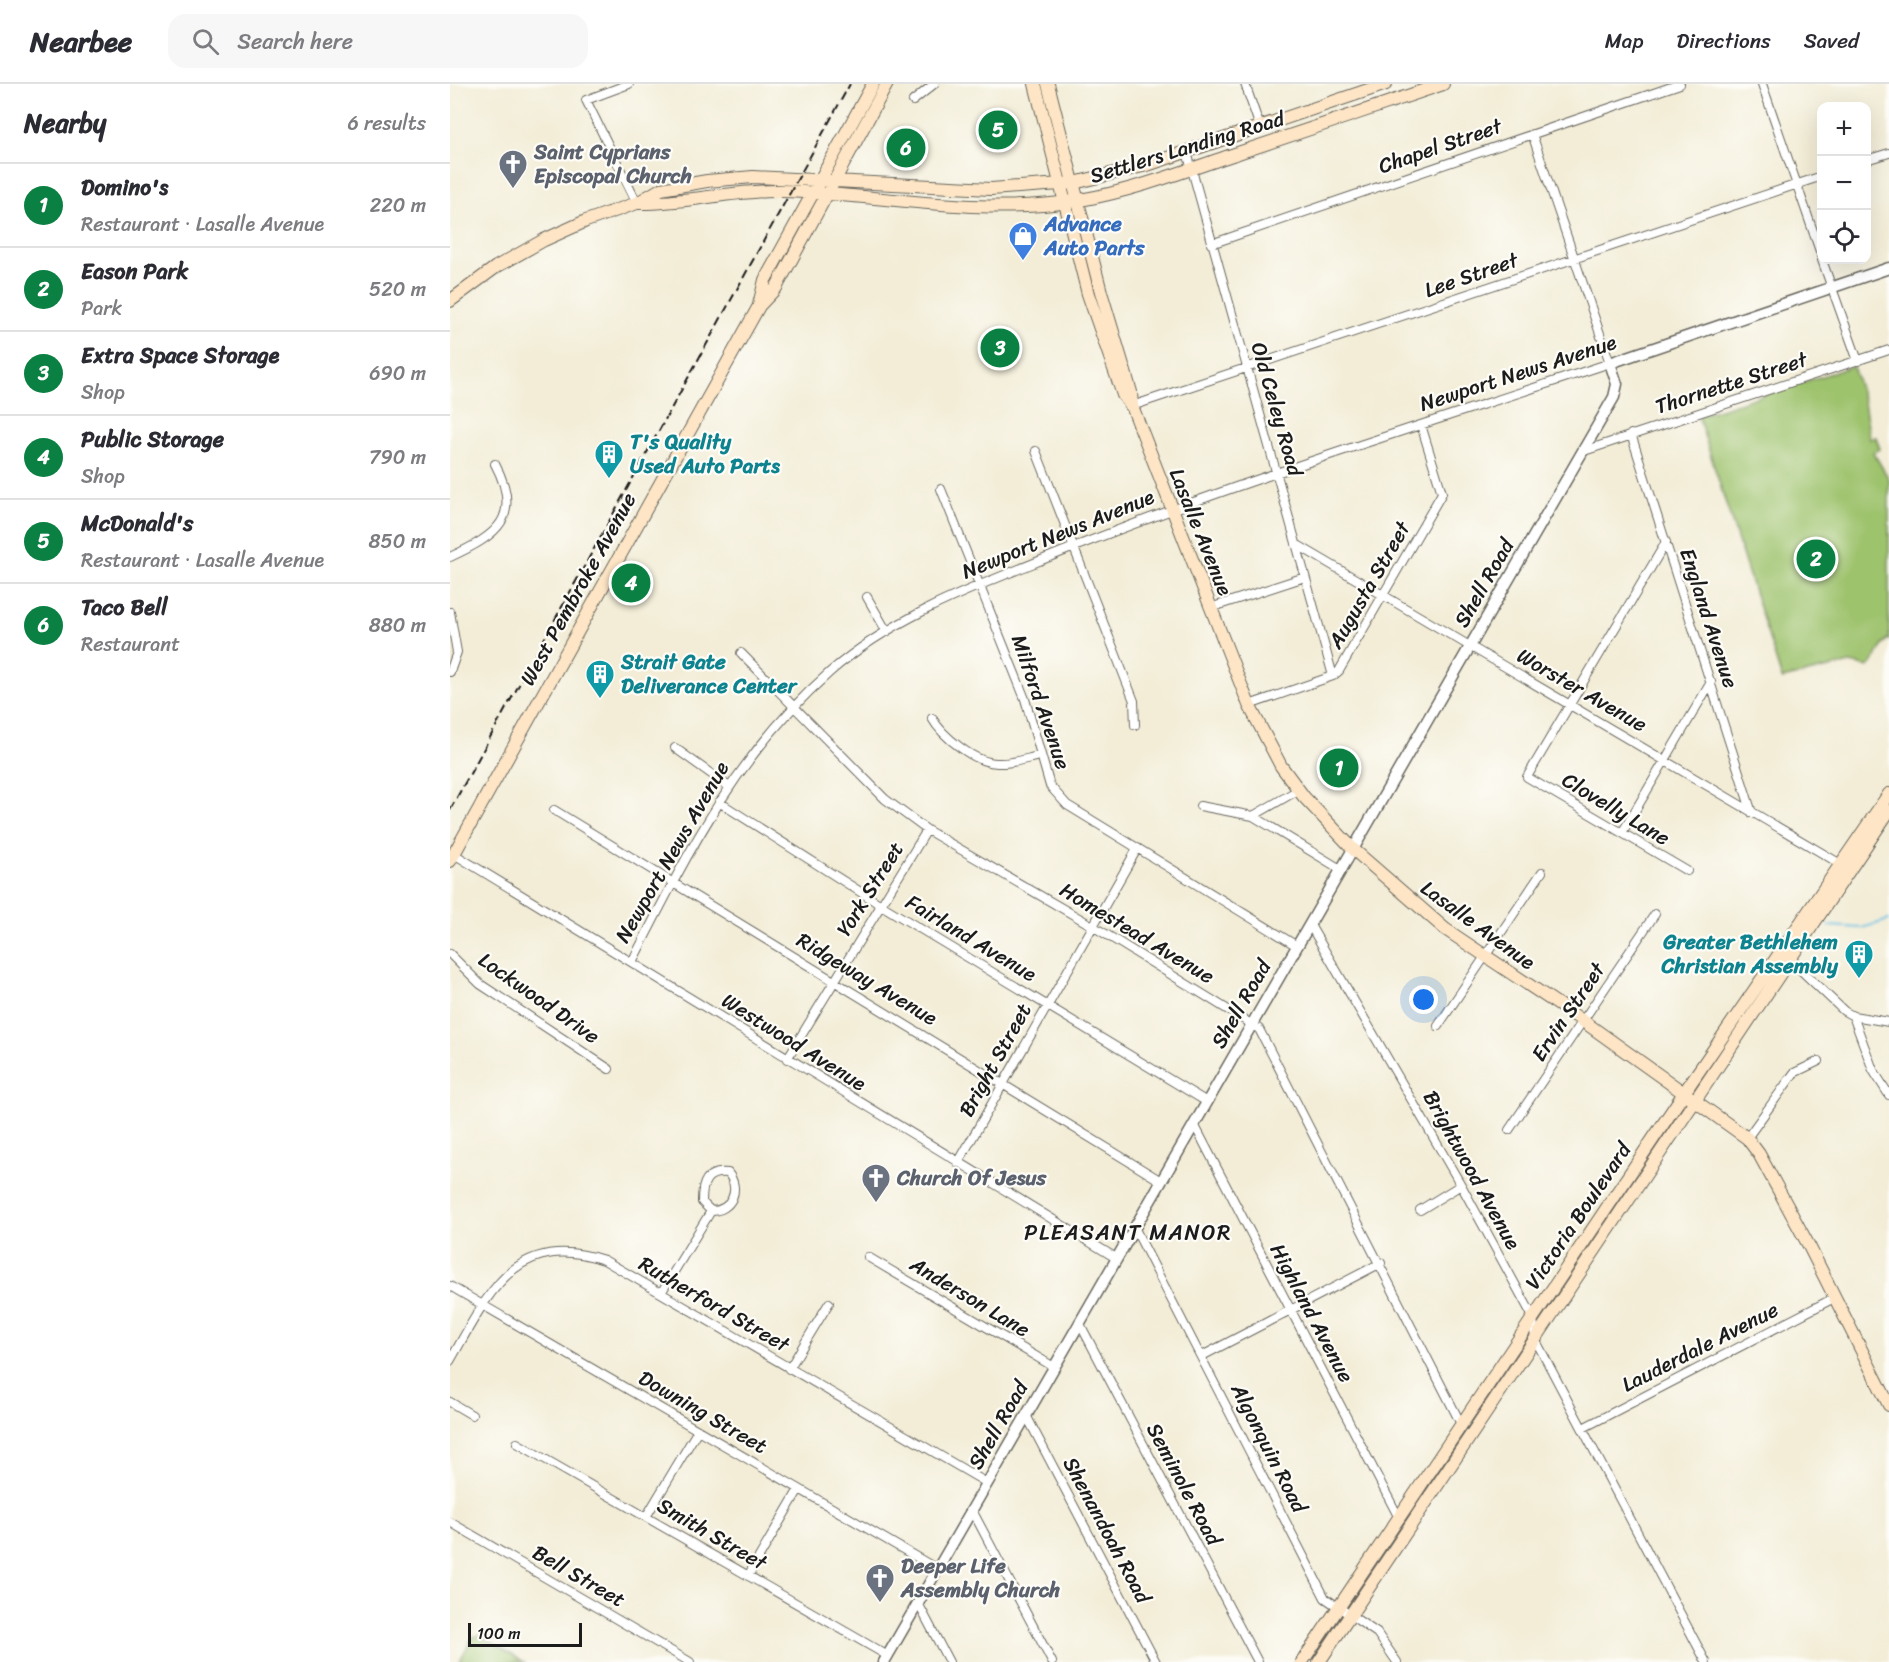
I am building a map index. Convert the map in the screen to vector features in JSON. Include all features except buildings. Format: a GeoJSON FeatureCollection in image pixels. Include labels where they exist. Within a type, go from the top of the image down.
{"type":"FeatureCollection","features":[{"type":"Feature","properties":{"kind":"main road","name":"West Pembroke Avenue"},"geometry":{"type":"LineString","coordinates":[[759,306],[765,280],[873,84]]}},
{"type":"Feature","properties":{"kind":"main road","name":"West Pembroke Avenue"},"geometry":{"type":"LineString","coordinates":[[452,857],[759,306],[776,288],[887,84]]}},
{"type":"Feature","properties":{"kind":"main road","name":"Lasalle Avenue"},"geometry":{"type":"LineString","coordinates":[[1035,84],[1098,325],[1249,705],[1270,748],[1298,790],[1354,850],[1421,910],[1485,957],[1583,1022],[1747,1138],[1759,1154],[1809,1246],[1889,1405]]}},
{"type":"Feature","properties":{"kind":"main road","name":"Lasalle Avenue"},"geometry":{"type":"LineString","coordinates":[[1048,84],[1104,302],[1131,392],[1132,406]]}},
{"type":"Feature","properties":{"kind":"main road","name":"Settlers Landing Road"},"geometry":{"type":"LineString","coordinates":[[637,203],[661,189],[707,181],[753,177],[991,189],[1074,183],[1126,171],[1187,152],[1386,84]]}},
{"type":"Feature","properties":{"kind":"main road","name":"Settlers Landing Road"},"geometry":{"type":"LineString","coordinates":[[637,203],[663,204],[755,191],[828,194],[974,206],[1078,200],[1132,188],[1192,169],[1443,84]]}},
{"type":"Feature","properties":{"kind":"main road"},"geometry":{"type":"LineString","coordinates":[[450,301],[496,267],[544,240],[586,221],[637,203]]}},
{"type":"Feature","properties":{"kind":"main road","name":"Victoria Boulevard"},"geometry":{"type":"LineString","coordinates":[[1319,1662],[1791,960],[1889,794]]}},
{"type":"Feature","properties":{"kind":"main road","name":"Victoria Boulevard"},"geometry":{"type":"LineString","coordinates":[[1302,1662],[1781,951],[1889,811]]}},
{"type":"Feature","properties":{"kind":"street"},"geometry":{"type":"LineString","coordinates":[[629,84],[586,100],[637,203]]}},
{"type":"Feature","properties":{"kind":"street"},"geometry":{"type":"LineString","coordinates":[[913,101],[934,84]]}},
{"type":"Feature","properties":{"kind":"street"},"geometry":{"type":"LineString","coordinates":[[1245,84],[1260,127]]}},
{"type":"Feature","properties":{"kind":"street","name":"Chapel Street"},"geometry":{"type":"LineString","coordinates":[[1211,244],[1680,84]]}},
{"type":"Feature","properties":{"kind":"street"},"geometry":{"type":"LineString","coordinates":[[1762,84],[1817,244]]}},
{"type":"Feature","properties":{"kind":"street"},"geometry":{"type":"LineString","coordinates":[[1532,134],[1610,363]]}},
{"type":"Feature","properties":{"kind":"street","name":"Old Celey Road"},"geometry":{"type":"LineString","coordinates":[[1187,152],[1333,676]]}},
{"type":"Feature","properties":{"kind":"street"},"geometry":{"type":"LineString","coordinates":[[1871,158],[1889,153]]}},
{"type":"Feature","properties":{"kind":"street","name":"Lee Street"},"geometry":{"type":"LineString","coordinates":[[1132,406],[1247,370],[1817,177]]}},
{"type":"Feature","properties":{"kind":"street"},"geometry":{"type":"LineString","coordinates":[[1824,264],[1858,361]]}},
{"type":"Feature","properties":{"kind":"street","name":"Newport News Avenue"},"geometry":{"type":"LineString","coordinates":[[632,962],[672,883],[728,786],[793,707],[831,671],[860,648],[887,632],[980,585],[1171,510],[1889,268]]}},
{"type":"Feature","properties":{"kind":"street","name":"Thornette Street"},"geometry":{"type":"LineString","coordinates":[[1584,451],[1889,350]]}},
{"type":"Feature","properties":{"kind":"street","name":"Shell Road"},"geometry":{"type":"LineString","coordinates":[[886,1659],[1584,451],[1618,388],[1610,363]]}},
{"type":"Feature","properties":{"kind":"street","name":"Augusta Street"},"geometry":{"type":"LineString","coordinates":[[1249,705],[1333,676],[1340,671],[1442,493],[1421,426]]}},
{"type":"Feature","properties":{"kind":"street","name":"England Avenue"},"geometry":{"type":"LineString","coordinates":[[1631,434],[1752,813]]}},
{"type":"Feature","properties":{"kind":"street"},"geometry":{"type":"LineString","coordinates":[[1036,451],[1134,701],[1135,725]]}},
{"type":"Feature","properties":{"kind":"street"},"geometry":{"type":"LineString","coordinates":[[451,558],[489,535],[502,520],[508,508],[508,492],[495,464]]}},
{"type":"Feature","properties":{"kind":"street","name":"Milford Avenue"},"geometry":{"type":"LineString","coordinates":[[941,489],[1025,699],[1039,756],[1050,786],[1067,805],[1297,946]]}},
{"type":"Feature","properties":{"kind":"street"},"geometry":{"type":"LineString","coordinates":[[1570,705],[1666,542]]}},
{"type":"Feature","properties":{"kind":"street","name":"Worster Avenue"},"geometry":{"type":"LineString","coordinates":[[1296,544],[1846,867]]}},
{"type":"Feature","properties":{"kind":"street"},"geometry":{"type":"LineString","coordinates":[[1210,608],[1305,577]]}},
{"type":"Feature","properties":{"kind":"street"},"geometry":{"type":"LineString","coordinates":[[867,597],[887,632]]}},
{"type":"Feature","properties":{"kind":"street"},"geometry":{"type":"LineString","coordinates":[[450,612],[458,652],[450,672]]}},
{"type":"Feature","properties":{"kind":"street","name":"Homestead Avenue"},"geometry":{"type":"LineString","coordinates":[[741,653],[885,799],[927,830],[1252,1024],[1264,1037],[1461,1424]]}},
{"type":"Feature","properties":{"kind":"street"},"geometry":{"type":"LineString","coordinates":[[1622,833],[1711,682]]}},
{"type":"Feature","properties":{"kind":"street","name":"Clovelly Lane"},"geometry":{"type":"LineString","coordinates":[[1570,705],[1527,777],[1687,871]]}},
{"type":"Feature","properties":{"kind":"street"},"geometry":{"type":"LineString","coordinates":[[932,718],[946,738],[984,760],[1007,763],[1039,756]]}},
{"type":"Feature","properties":{"kind":"street"},"geometry":{"type":"LineString","coordinates":[[675,748],[728,786]]}},
{"type":"Feature","properties":{"kind":"street"},"geometry":{"type":"LineString","coordinates":[[1253,816],[1298,790]]}},
{"type":"Feature","properties":{"kind":"street","name":"Fairland Avenue"},"geometry":{"type":"LineString","coordinates":[[718,802],[881,905],[1207,1102]]}},
{"type":"Feature","properties":{"kind":"street"},"geometry":{"type":"LineString","coordinates":[[1200,806],[1253,816],[1342,870]]}},
{"type":"Feature","properties":{"kind":"street","name":"Ridgeway Avenue"},"geometry":{"type":"LineString","coordinates":[[554,810],[1161,1181]]}},
{"type":"Feature","properties":{"kind":"street","name":"York Street"},"geometry":{"type":"LineString","coordinates":[[787,1059],[927,830]]}},
{"type":"Feature","properties":{"kind":"street","name":"Bright Street"},"geometry":{"type":"LineString","coordinates":[[957,1163],[1137,849]]}},
{"type":"Feature","properties":{"kind":"street","name":"Westwood Avenue"},"geometry":{"type":"LineString","coordinates":[[452,857],[632,962],[957,1163],[1116,1258]]}},
{"type":"Feature","properties":{"kind":"street"},"geometry":{"type":"LineString","coordinates":[[1438,1026],[1542,872]]}},
{"type":"Feature","properties":{"kind":"street","name":"Ervin Street"},"geometry":{"type":"LineString","coordinates":[[1509,1130],[1655,914]]}},
{"type":"Feature","properties":{"kind":"street","name":"Brightwood Avenue"},"geometry":{"type":"LineString","coordinates":[[1310,925],[1461,1185],[1533,1317],[1535,1339],[1706,1662]]}},
{"type":"Feature","properties":{"kind":"street"},"geometry":{"type":"LineString","coordinates":[[1781,951],[1844,1011],[1853,1016],[1889,1022]]}},
{"type":"Feature","properties":{"kind":"street","name":"Lockwood Drive"},"geometry":{"type":"LineString","coordinates":[[450,954],[480,984],[609,1069]]}},
{"type":"Feature","properties":{"kind":"street"},"geometry":{"type":"LineString","coordinates":[[1853,1016],[1873,1070],[1889,1095]]}},
{"type":"Feature","properties":{"kind":"street"},"geometry":{"type":"LineString","coordinates":[[1747,1138],[1794,1073],[1819,1061]]}},
{"type":"Feature","properties":{"kind":"street","name":"Highland Avenue"},"geometry":{"type":"LineString","coordinates":[[1194,1124],[1399,1518]]}},
{"type":"Feature","properties":{"kind":"street"},"geometry":{"type":"LineString","coordinates":[[713,1173],[728,1173],[735,1182],[735,1193],[729,1204],[719,1211],[711,1211],[702,1202],[702,1186],[706,1177],[713,1173]]}},
{"type":"Feature","properties":{"kind":"street"},"geometry":{"type":"LineString","coordinates":[[1420,1210],[1461,1185]]}},
{"type":"Feature","properties":{"kind":"street"},"geometry":{"type":"LineString","coordinates":[[661,1293],[711,1211]]}},
{"type":"Feature","properties":{"kind":"street","name":"Algonquin Road"},"geometry":{"type":"LineString","coordinates":[[1134,1227],[1325,1598],[1377,1633],[1396,1662]]}},
{"type":"Feature","properties":{"kind":"street","name":"Rutherford Street"},"geometry":{"type":"LineString","coordinates":[[450,1361],[498,1282],[517,1265],[538,1254],[564,1251],[585,1254],[604,1260],[987,1484]]}},
{"type":"Feature","properties":{"kind":"street","name":"Anderson Lane"},"geometry":{"type":"LineString","coordinates":[[868,1257],[1054,1367]]}},
{"type":"Feature","properties":{"kind":"street"},"geometry":{"type":"LineString","coordinates":[[1202,1356],[1381,1263]]}},
{"type":"Feature","properties":{"kind":"street","name":"Downing Street"},"geometry":{"type":"LineString","coordinates":[[450,1286],[938,1569]]}},
{"type":"Feature","properties":{"kind":"street","name":"Lauderdale Avenue"},"geometry":{"type":"LineString","coordinates":[[1583,1428],[1834,1298]]}},
{"type":"Feature","properties":{"kind":"street"},"geometry":{"type":"LineString","coordinates":[[789,1369],[829,1303]]}},
{"type":"Feature","properties":{"kind":"street","name":"Seminole Road"},"geometry":{"type":"LineString","coordinates":[[1079,1322],[1258,1662]]}},
{"type":"Feature","properties":{"kind":"street"},"geometry":{"type":"LineString","coordinates":[[450,1402],[472,1415]]}},
{"type":"Feature","properties":{"kind":"street","name":"Shenandoah Road"},"geometry":{"type":"LineString","coordinates":[[1026,1415],[1156,1662]]}},
{"type":"Feature","properties":{"kind":"street"},"geometry":{"type":"LineString","coordinates":[[646,1517],[698,1430]]}},
{"type":"Feature","properties":{"kind":"street","name":"Smith Street"},"geometry":{"type":"LineString","coordinates":[[517,1443],[748,1575],[886,1659]]}},
{"type":"Feature","properties":{"kind":"street"},"geometry":{"type":"LineString","coordinates":[[748,1575],[799,1489]]}},
{"type":"Feature","properties":{"kind":"street"},"geometry":{"type":"LineString","coordinates":[[972,1510],[1052,1662]]}},
{"type":"Feature","properties":{"kind":"street","name":"Bell Street"},"geometry":{"type":"LineString","coordinates":[[450,1522],[690,1662]]}},
{"type":"Feature","properties":{"kind":"street"},"geometry":{"type":"LineString","coordinates":[[918,1604],[949,1662]]}},
{"type":"Feature","properties":{"kind":"green space"},"geometry":{"type":"Polygon","coordinates":[[[1853,366],[1864,402],[1870,439],[1876,437],[1880,449],[1873,452],[1889,479],[1889,640],[1887,639],[1869,667],[1850,663],[1782,679],[1698,416],[1853,366]]]}},
{"type":"Feature","properties":{"kind":"green space"},"geometry":{"type":"Polygon","coordinates":[[[480,1635],[524,1662],[459,1662],[473,1637],[480,1635]]]}},
{"type":"Feature","properties":{"kind":"waterway"},"geometry":{"type":"LineString","coordinates":[[1829,926],[1862,928],[1889,920]]}},
{"type":"Feature","properties":{"kind":"railway"},"geometry":{"type":"LineString","coordinates":[[450,810],[850,84]]}},
{"type":"Feature","properties":{"kind":"place","name":"McDonald's"},"geometry":{"type":"Point","coordinates":[998,130]}},
{"type":"Feature","properties":{"kind":"place","name":"Taco Bell"},"geometry":{"type":"Point","coordinates":[906,148]}},
{"type":"Feature","properties":{"kind":"place","name":"Saint Cyprians Episcopal Church"},"geometry":{"type":"Point","coordinates":[513,190]}},
{"type":"Feature","properties":{"kind":"place","name":"Advance Auto Parts"},"geometry":{"type":"Point","coordinates":[1023,262]}},
{"type":"Feature","properties":{"kind":"place","name":"Extra Space Storage"},"geometry":{"type":"Point","coordinates":[1000,348]}},
{"type":"Feature","properties":{"kind":"place","name":"T's Quality Used Auto Parts"},"geometry":{"type":"Point","coordinates":[609,480]}},
{"type":"Feature","properties":{"kind":"place","name":"Eason Park"},"geometry":{"type":"Point","coordinates":[1816,559]}},
{"type":"Feature","properties":{"kind":"place","name":"Public Storage"},"geometry":{"type":"Point","coordinates":[631,583]}},
{"type":"Feature","properties":{"kind":"place","name":"Strait Gate Deliverance Center"},"geometry":{"type":"Point","coordinates":[600,700]}},
{"type":"Feature","properties":{"kind":"place","name":"Domino's"},"geometry":{"type":"Point","coordinates":[1339,768]}},
{"type":"Feature","properties":{"kind":"place","name":"Greater Bethlehem Christian Assembly"},"geometry":{"type":"Point","coordinates":[1859,980]}},
{"type":"Feature","properties":{"kind":"place","name":"Church Of Jesus"},"geometry":{"type":"Point","coordinates":[876,1204]}},
{"type":"Feature","properties":{"kind":"place","name":"Deeper Life Assembly Church"},"geometry":{"type":"Point","coordinates":[880,1604]}},
{"type":"Feature","properties":{"kind":"district","name":"PLEASANT MANOR"},"geometry":{"type":"Point","coordinates":[1128,1232]}}]}
